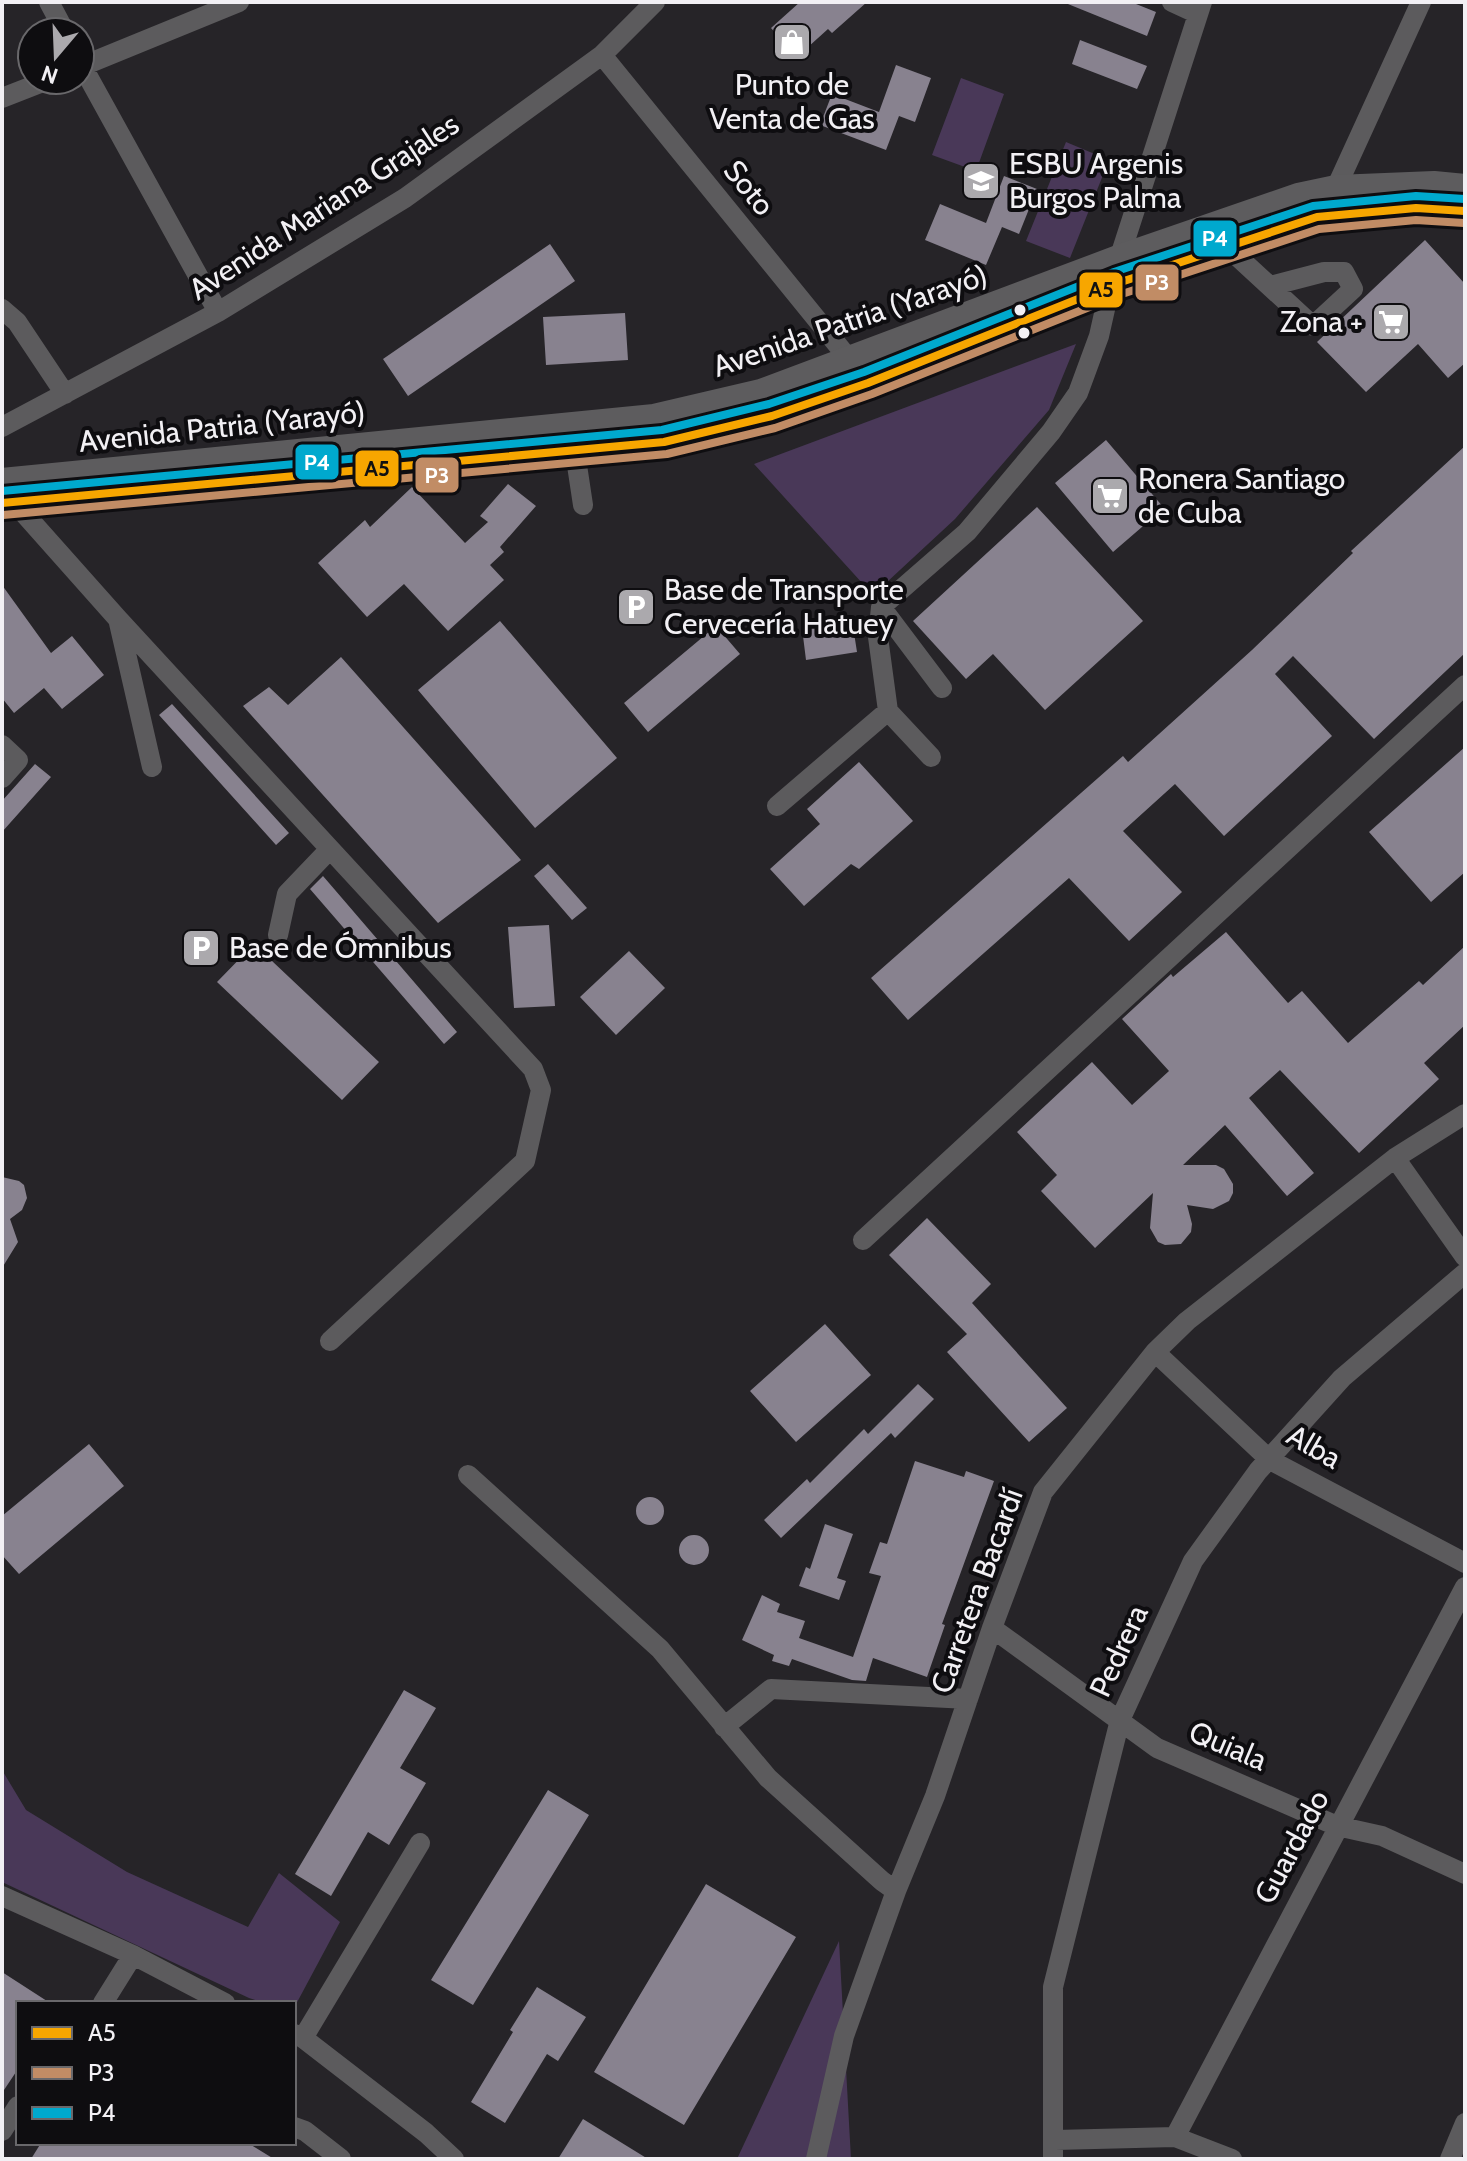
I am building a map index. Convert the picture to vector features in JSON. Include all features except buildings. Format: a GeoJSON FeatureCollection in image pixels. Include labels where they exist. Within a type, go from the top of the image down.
{"type":"FeatureCollection","features":[{"type":"Feature","properties":{"kind":"main road","name":"Avenida Patria (Yarayó)"},"geometry":{"type":"LineString","coordinates":[[6,495],[654,417],[761,392],[1121,257],[1298,196],[1336,188],[1434,184],[1465,187]]}},
{"type":"Feature","properties":{"kind":"main road","name":"Avenida Patria (Yarayó)"},"geometry":{"type":"LineString","coordinates":[[6,495],[575,452],[664,442],[772,416],[868,383],[1110,287],[1317,217],[1416,208],[1465,211]]}},
{"type":"Feature","properties":{"kind":"street"},"geometry":{"type":"LineString","coordinates":[[96,59],[239,2]]}},
{"type":"Feature","properties":{"kind":"street","name":"Avenida Mariana Grajales"},"geometry":{"type":"LineString","coordinates":[[2,427],[218,312],[405,198],[602,55],[655,2]]}},
{"type":"Feature","properties":{"kind":"street"},"geometry":{"type":"LineString","coordinates":[[931,757],[888,711],[878,637],[881,607],[967,532],[1051,432],[1078,393],[1099,336],[1110,287],[1200,8],[1172,2]]}},
{"type":"Feature","properties":{"kind":"street"},"geometry":{"type":"LineString","coordinates":[[1336,188],[1421,2]]}},
{"type":"Feature","properties":{"kind":"street","name":"Soto"},"geometry":{"type":"LineString","coordinates":[[602,55],[849,359]]}},
{"type":"Feature","properties":{"kind":"street"},"geometry":{"type":"LineString","coordinates":[[96,92],[218,312]]}},
{"type":"Feature","properties":{"kind":"street"},"geometry":{"type":"LineString","coordinates":[[1226,246],[1270,286]]}},
{"type":"Feature","properties":{"kind":"street"},"geometry":{"type":"LineString","coordinates":[[2,309],[17,322],[65,394]]}},
{"type":"Feature","properties":{"kind":"street"},"geometry":{"type":"LineString","coordinates":[[575,452],[583,505]]}},
{"type":"Feature","properties":{"kind":"street"},"geometry":{"type":"LineString","coordinates":[[6,495],[533,1069],[541,1090],[525,1161],[330,1341]]}},
{"type":"Feature","properties":{"kind":"street"},"geometry":{"type":"LineString","coordinates":[[881,607],[942,688]]}},
{"type":"Feature","properties":{"kind":"street"},"geometry":{"type":"LineString","coordinates":[[118,619],[152,767]]}},
{"type":"Feature","properties":{"kind":"street"},"geometry":{"type":"LineString","coordinates":[[863,1240],[1465,685]]}},
{"type":"Feature","properties":{"kind":"street"},"geometry":{"type":"LineString","coordinates":[[777,806],[888,711]]}},
{"type":"Feature","properties":{"kind":"street"},"geometry":{"type":"LineString","coordinates":[[2,745],[18,760],[2,778]]}},
{"type":"Feature","properties":{"kind":"street"},"geometry":{"type":"LineString","coordinates":[[278,935],[287,894],[330,849]]}},
{"type":"Feature","properties":{"kind":"street","name":"Carretera Bacardí"},"geometry":{"type":"LineString","coordinates":[[816,2159],[844,2036],[896,1891],[935,1796],[992,1628],[1043,1492],[1155,1352],[1187,1321],[1395,1158],[1465,1114]]}},
{"type":"Feature","properties":{"kind":"street"},"geometry":{"type":"LineString","coordinates":[[1395,1158],[1465,1257]]}},
{"type":"Feature","properties":{"kind":"street","name":"Pedrera"},"geometry":{"type":"LineString","coordinates":[[1054,2149],[1053,1987],[1120,1720],[1193,1561],[1258,1471],[1342,1378],[1465,1273]]}},
{"type":"Feature","properties":{"kind":"street","name":"Alba"},"geometry":{"type":"LineString","coordinates":[[1155,1352],[1270,1460],[1465,1563]]}},
{"type":"Feature","properties":{"kind":"street"},"geometry":{"type":"LineString","coordinates":[[468,1475],[660,1649],[768,1778],[896,1891]]}},
{"type":"Feature","properties":{"kind":"street","name":"Guardado"},"geometry":{"type":"LineString","coordinates":[[1175,2137],[1465,1587]]}},
{"type":"Feature","properties":{"kind":"street","name":"Quiala"},"geometry":{"type":"LineString","coordinates":[[992,1628],[1157,1748],[1337,1826],[1382,1836],[1465,1874]]}},
{"type":"Feature","properties":{"kind":"street"},"geometry":{"type":"LineString","coordinates":[[724,1727],[771,1689],[968,1699]]}},
{"type":"Feature","properties":{"kind":"street"},"geometry":{"type":"LineString","coordinates":[[420,1843],[298,2036],[426,2133],[454,2159]]}},
{"type":"Feature","properties":{"kind":"street"},"geometry":{"type":"LineString","coordinates":[[2,1896],[133,1955],[221,2001]]}},
{"type":"Feature","properties":{"kind":"street"},"geometry":{"type":"LineString","coordinates":[[104,2001],[133,1955]]}},
{"type":"Feature","properties":{"kind":"street"},"geometry":{"type":"LineString","coordinates":[[2,2131],[16,2109]]}},
{"type":"Feature","properties":{"kind":"street"},"geometry":{"type":"LineString","coordinates":[[1450,2159],[1465,2123]]}},
{"type":"Feature","properties":{"kind":"street"},"geometry":{"type":"LineString","coordinates":[[296,2128],[305,2131],[341,2159]]}},
{"type":"Feature","properties":{"kind":"street"},"geometry":{"type":"LineString","coordinates":[[1054,2149],[1175,2137],[1232,2159]]}},
{"type":"Feature","properties":{"kind":"shaded area"},"geometry":{"type":"Polygon","coordinates":[[[961,78],[1004,94],[976,171],[932,155],[961,78]]]}},
{"type":"Feature","properties":{"kind":"shaded area"},"geometry":{"type":"Polygon","coordinates":[[[1066,142],[1109,160],[1070,258],[1026,241],[1066,142]]]}},
{"type":"Feature","properties":{"kind":"shaded area"},"geometry":{"type":"Polygon","coordinates":[[[1076,344],[1049,410],[955,519],[873,595],[754,464],[1076,344]]]}},
{"type":"Feature","properties":{"kind":"shaded area"},"geometry":{"type":"Polygon","coordinates":[[[2,1770],[26,1810],[127,1872],[248,1927],[279,1873],[340,1922],[296,2004],[296,2001],[258,2001],[2,1882],[2,1770]]]}},
{"type":"Feature","properties":{"kind":"shaded area"},"geometry":{"type":"Polygon","coordinates":[[[839,1941],[851,2159],[737,2159],[839,1941]]]}},
{"type":"Feature","properties":{"kind":"transit line","name":"P4"},"geometry":{"type":"LineString","coordinates":[[2,491],[662,430],[769,404],[864,372],[1114,272],[1313,206],[1416,196],[1465,199]]}},
{"type":"Feature","properties":{"kind":"transit line","name":"A5"},"geometry":{"type":"LineString","coordinates":[[2,503],[664,442],[772,416],[868,383],[1118,283],[1317,217],[1416,208],[1465,211]]}},
{"type":"Feature","properties":{"kind":"transit line","name":"P3"},"geometry":{"type":"LineString","coordinates":[[3,515],[667,454],[775,428],[872,394],[1122,294],[1319,229],[1416,220],[1464,223]]}},
{"type":"Feature","properties":{"kind":"place","name":"Punto de Venta de Gas"},"geometry":{"type":"Point","coordinates":[792,42]}},
{"type":"Feature","properties":{"kind":"place","name":"ESBU Argenis Burgos Palma"},"geometry":{"type":"Point","coordinates":[981,181]}},
{"type":"Feature","properties":{"kind":"place","name":"Zona +"},"geometry":{"type":"Point","coordinates":[1391,322]}},
{"type":"Feature","properties":{"kind":"place","name":"Ronera Santiago de Cuba"},"geometry":{"type":"Point","coordinates":[1110,496]}},
{"type":"Feature","properties":{"kind":"place","name":"Base de Transporte Cervecería Hatuey"},"geometry":{"type":"Point","coordinates":[636,607]}},
{"type":"Feature","properties":{"kind":"place","name":"Base de Ómnibus"},"geometry":{"type":"Point","coordinates":[201,948]}}]}
